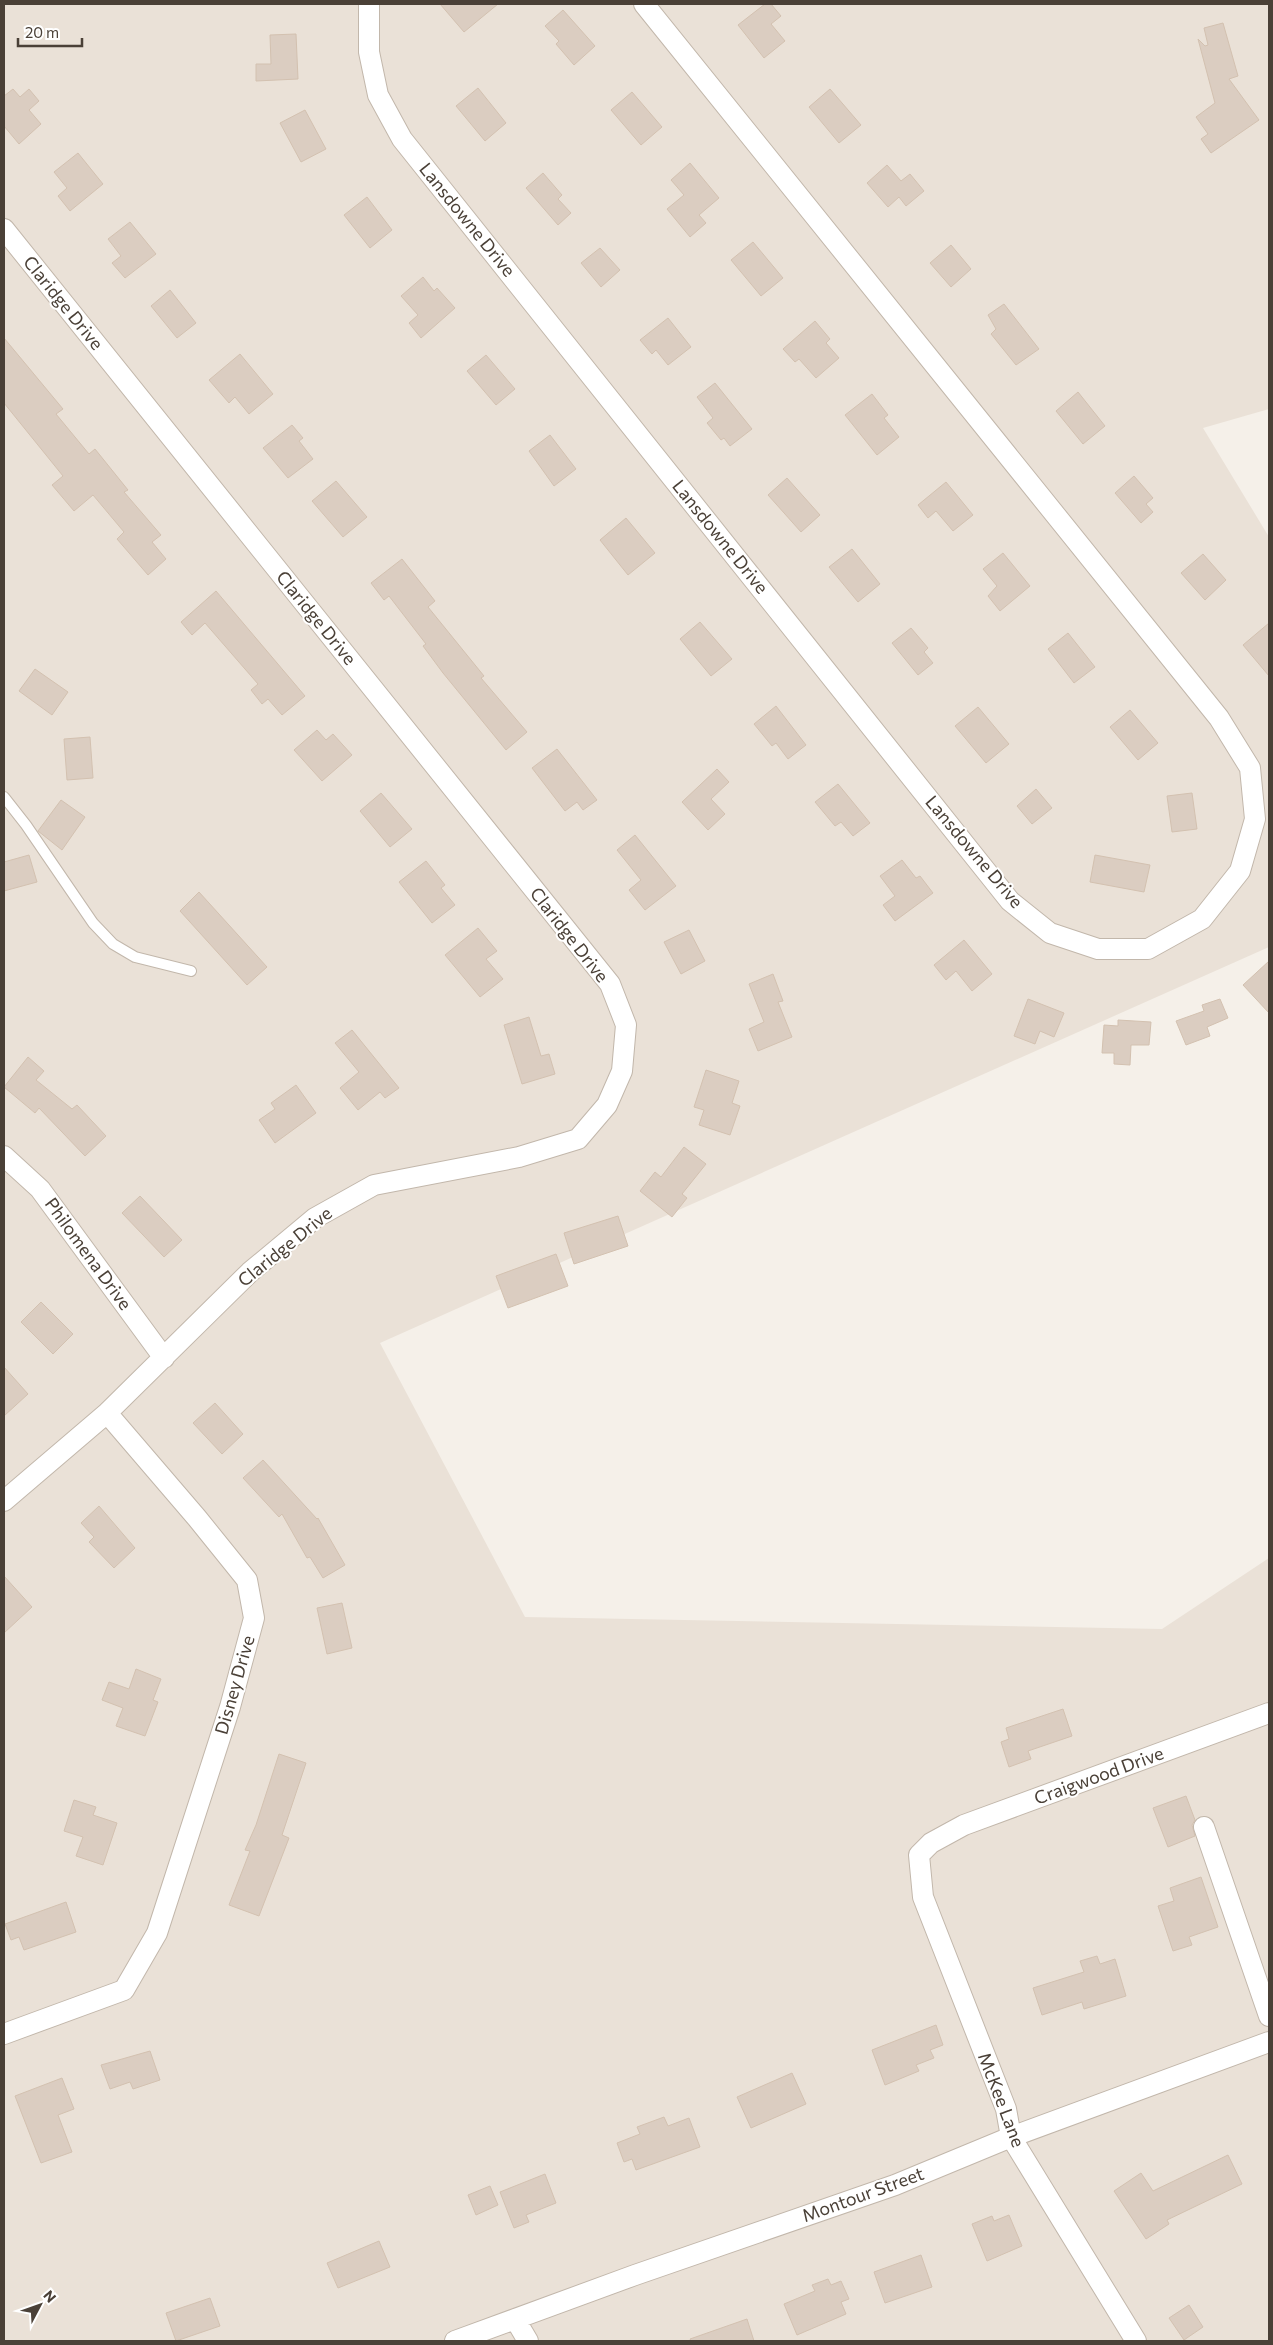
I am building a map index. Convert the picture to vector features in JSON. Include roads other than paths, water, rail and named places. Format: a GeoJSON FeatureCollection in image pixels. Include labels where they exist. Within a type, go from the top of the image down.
{"type":"FeatureCollection","features":[{"type":"Feature","properties":{"kind":"street","name":"Lansdowne Drive"},"geometry":{"type":"LineString","coordinates":[[369,4],[368,52],[378,95],[402,139],[1010,901],[1050,934],[1098,949],[1148,949],[1202,919],[1240,870],[1255,818],[1250,768],[1219,718],[644,4]]}},
{"type":"Feature","properties":{"kind":"street","name":"Claridge Drive"},"geometry":{"type":"LineString","coordinates":[[4,229],[610,984],[626,1025],[622,1071],[607,1105],[578,1139],[519,1157],[374,1184],[316,1218],[250,1272],[107,1413],[4,1501]]}},
{"type":"Feature","properties":{"kind":"street","name":"Philomena Drive"},"geometry":{"type":"LineString","coordinates":[[4,1156],[40,1190],[164,1358]]}},
{"type":"Feature","properties":{"kind":"street","name":"Disney Drive"},"geometry":{"type":"LineString","coordinates":[[4,2034],[124,1990],[157,1933],[230,1707],[254,1618],[246,1580],[197,1518],[107,1413]]}},
{"type":"Feature","properties":{"kind":"street","name":"Craigwood Drive"},"geometry":{"type":"LineString","coordinates":[[931,1843],[964,1824],[1269,1713]]}},
{"type":"Feature","properties":{"kind":"street"},"geometry":{"type":"LineString","coordinates":[[1204,1827],[1269,2016]]}},
{"type":"Feature","properties":{"kind":"street","name":"McKee Lane"},"geometry":{"type":"LineString","coordinates":[[931,1843],[919,1855],[924,1897],[1006,2109],[1011,2137],[1136,2341]]}},
{"type":"Feature","properties":{"kind":"street","name":"Montour Street"},"geometry":{"type":"LineString","coordinates":[[455,2341],[895,2185],[1011,2137],[1269,2042]]}},
{"type":"Feature","properties":{"kind":"street"},"geometry":{"type":"LineString","coordinates":[[515,2319],[528,2341]]}},
{"type":"Feature","properties":{"kind":"lane"},"geometry":{"type":"LineString","coordinates":[[4,797],[26,825],[93,923],[113,944],[135,957],[191,971]]}}]}
